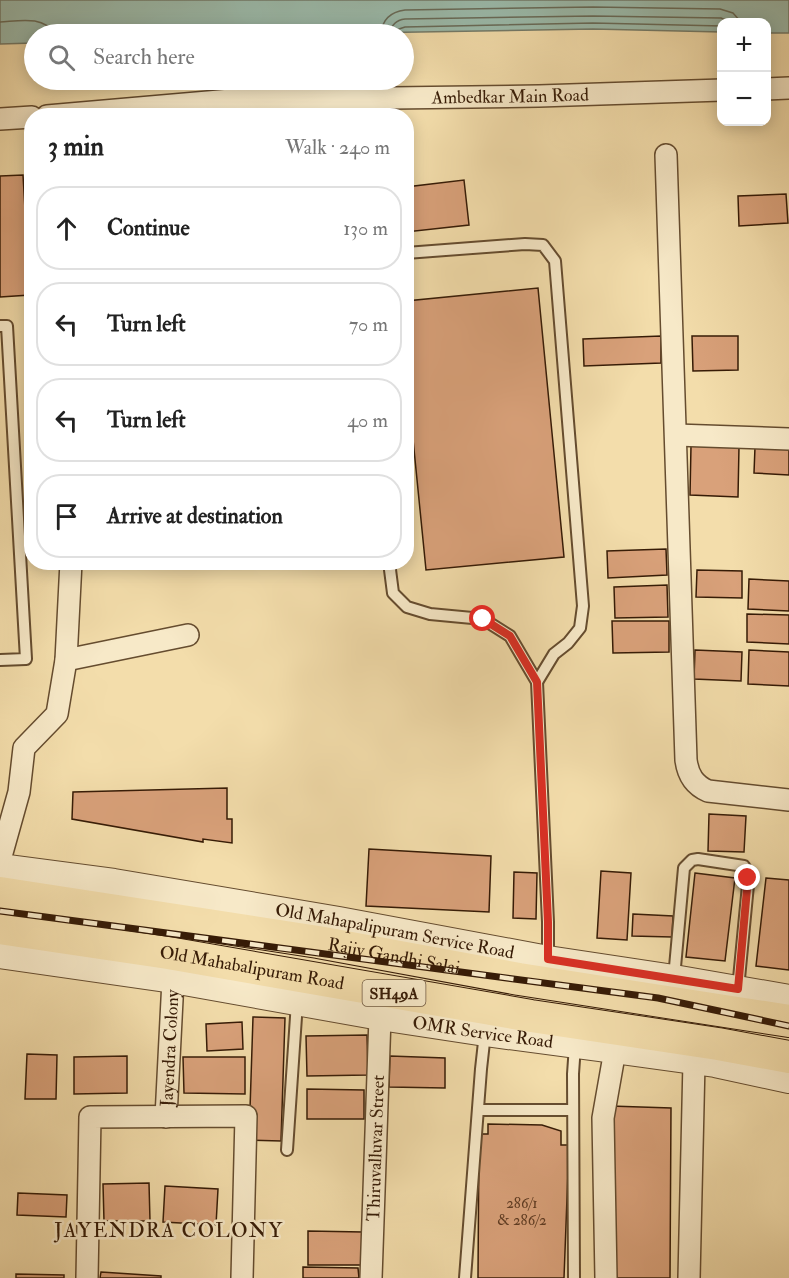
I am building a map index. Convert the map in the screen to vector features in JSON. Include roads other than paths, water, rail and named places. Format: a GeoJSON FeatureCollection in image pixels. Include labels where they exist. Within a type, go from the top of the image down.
{"type":"FeatureCollection","features":[{"type":"Feature","properties":{"kind":"main road","name":"Rajiv Gandhi Salai"},"geometry":{"type":"LineString","coordinates":[[0,893],[318,942],[519,979],[789,1021]]}},
{"type":"Feature","properties":{"kind":"main road","name":"Old Mahabalipuram Road"},"geometry":{"type":"LineString","coordinates":[[0,928],[168,953],[531,1016],[789,1057]]}},
{"type":"Feature","properties":{"kind":"street"},"geometry":{"type":"LineString","coordinates":[[771,88],[789,88]]}},
{"type":"Feature","properties":{"kind":"street","name":"Ambedkar Main Road"},"geometry":{"type":"LineString","coordinates":[[138,108],[231,100],[527,96],[717,90]]}},
{"type":"Feature","properties":{"kind":"street"},"geometry":{"type":"LineString","coordinates":[[0,119],[24,118]]}},
{"type":"Feature","properties":{"kind":"street"},"geometry":{"type":"LineString","coordinates":[[666,155],[687,770],[696,783],[708,791],[789,800]]}},
{"type":"Feature","properties":{"kind":"street"},"geometry":{"type":"LineString","coordinates":[[676,435],[789,439]]}},
{"type":"Feature","properties":{"kind":"street"},"geometry":{"type":"LineString","coordinates":[[0,860],[19,792],[24,748],[57,714],[66,660],[71,570]]}},
{"type":"Feature","properties":{"kind":"street"},"geometry":{"type":"LineString","coordinates":[[66,660],[188,635]]}},
{"type":"Feature","properties":{"kind":"street","name":"Old Mahapalipuram Service Road"},"geometry":{"type":"LineString","coordinates":[[0,867],[114,882],[339,920],[548,959],[789,998]]}},
{"type":"Feature","properties":{"kind":"street","name":"OMR Service Road"},"geometry":{"type":"LineString","coordinates":[[0,955],[173,980],[380,1017],[715,1064],[789,1080]]}},
{"type":"Feature","properties":{"kind":"street","name":"Jayendra Colony"},"geometry":{"type":"LineString","coordinates":[[166,1117],[173,980]]}},
{"type":"Feature","properties":{"kind":"street","name":"Thiruvalluvar Street"},"geometry":{"type":"LineString","coordinates":[[371,1278],[380,1017]]}},
{"type":"Feature","properties":{"kind":"street"},"geometry":{"type":"LineString","coordinates":[[606,1278],[603,1118],[615,1050]]}},
{"type":"Feature","properties":{"kind":"street"},"geometry":{"type":"LineString","coordinates":[[689,1278],[694,1062]]}},
{"type":"Feature","properties":{"kind":"street","name":"Jayendra Colony"},"geometry":{"type":"LineString","coordinates":[[87,1278],[90,1117],[246,1116],[242,1278]]}},
{"type":"Feature","properties":{"kind":"lane"},"geometry":{"type":"LineString","coordinates":[[414,252],[534,244],[543,245],[555,261],[583,606],[580,628],[568,643],[554,654],[537,682]]}},
{"type":"Feature","properties":{"kind":"lane"},"geometry":{"type":"LineString","coordinates":[[0,326],[7,326],[26,659],[0,660]]}},
{"type":"Feature","properties":{"kind":"lane"},"geometry":{"type":"LineString","coordinates":[[390,570],[393,593],[407,608],[430,614],[483,619],[510,636],[537,682],[548,910],[548,959]]}},
{"type":"Feature","properties":{"kind":"lane"},"geometry":{"type":"LineString","coordinates":[[674,978],[684,868],[692,861],[698,860],[744,866],[748,873],[748,885],[738,989]]}},
{"type":"Feature","properties":{"kind":"lane"},"geometry":{"type":"LineString","coordinates":[[287,1150],[297,1002]]}},
{"type":"Feature","properties":{"kind":"lane"},"geometry":{"type":"LineString","coordinates":[[465,1278],[485,1033]]}},
{"type":"Feature","properties":{"kind":"lane"},"geometry":{"type":"LineString","coordinates":[[574,1278],[573,1074],[575,1045]]}},
{"type":"Feature","properties":{"kind":"lane"},"geometry":{"type":"LineString","coordinates":[[478,1110],[573,1110]]}},
{"type":"Feature","properties":{"kind":"water"},"geometry":{"type":"Polygon","coordinates":[[[0,0],[789,0],[789,33],[771,33],[771,18],[717,18],[717,32],[593,29],[414,32],[414,24],[24,24],[24,43],[0,44],[0,0]]]}},
{"type":"Feature","properties":{"kind":"railway"},"geometry":{"type":"LineString","coordinates":[[0,911],[658,998],[789,1026]]}},
{"type":"Feature","properties":{"kind":"district","name":"JAYENDRA COLONY"},"geometry":{"type":"Point","coordinates":[169,1230]}}]}
